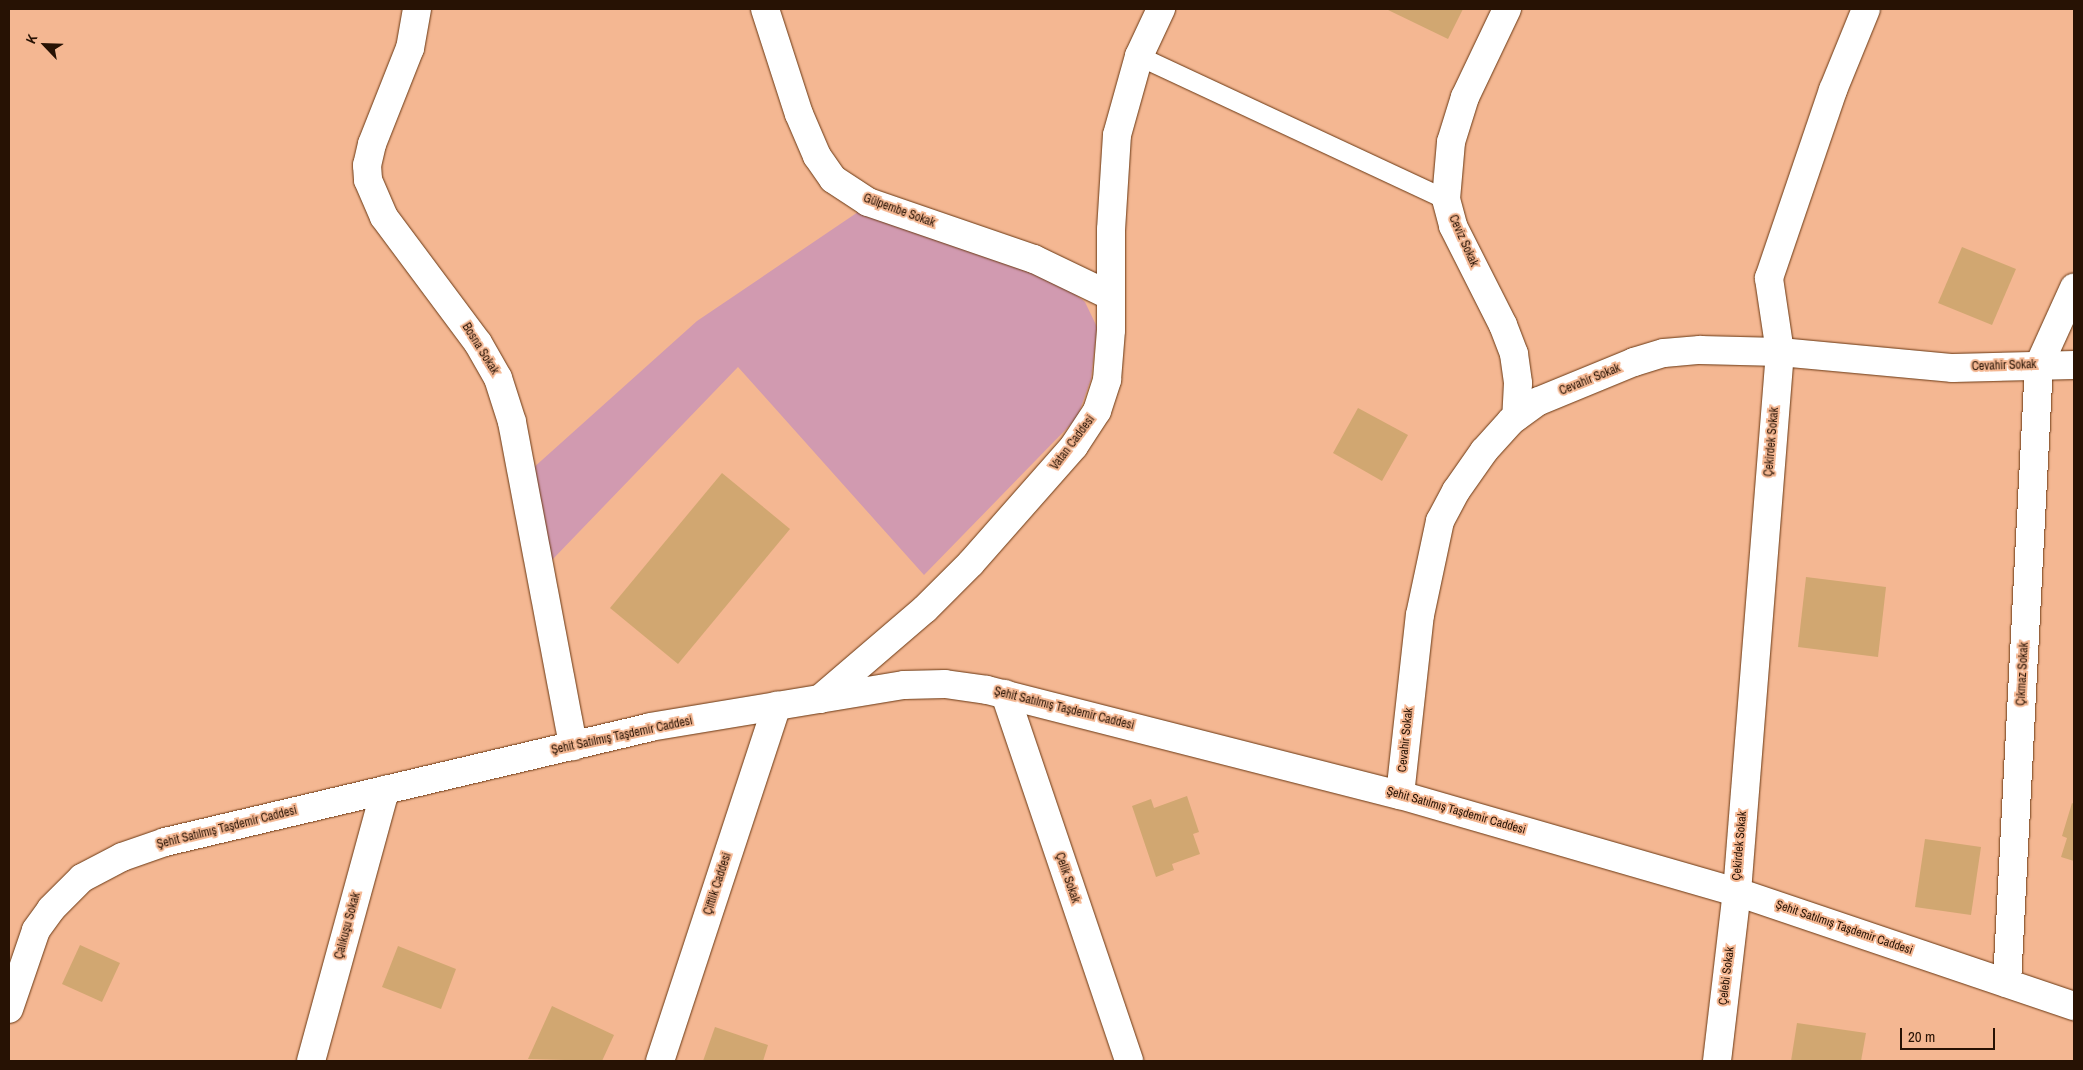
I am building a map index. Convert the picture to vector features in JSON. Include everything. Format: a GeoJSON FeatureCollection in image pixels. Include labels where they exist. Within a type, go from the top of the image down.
{"type":"FeatureCollection","features":[{"type":"Feature","properties":{"kind":"street","name":"Gülpembe Sokak"},"geometry":{"type":"LineString","coordinates":[[765,9],[799,114],[817,156],[833,179],[868,202],[1034,259],[1111,296]]}},
{"type":"Feature","properties":{"kind":"street","name":"Vatan Caddesi"},"geometry":{"type":"LineString","coordinates":[[818,700],[925,609],[971,563],[1074,446],[1097,411],[1107,380],[1111,296],[1110,230],[1117,135],[1139,56],[1161,9]]}},
{"type":"Feature","properties":{"kind":"street","name":"Ceviz Sokak"},"geometry":{"type":"LineString","coordinates":[[1508,9],[1465,98],[1451,142],[1446,199],[1453,226],[1504,324],[1514,354],[1518,383],[1516,417]]}},
{"type":"Feature","properties":{"kind":"street","name":"Çekirdek Sokak"},"geometry":{"type":"LineString","coordinates":[[1737,892],[1780,352],[1769,278],[1833,90],[1866,9]]}},
{"type":"Feature","properties":{"kind":"street","name":"Bosna Sokak"},"geometry":{"type":"LineString","coordinates":[[418,11],[404,67],[372,144],[367,164],[368,180],[384,217],[478,342],[498,378],[512,422],[574,746]]}},
{"type":"Feature","properties":{"kind":"street"},"geometry":{"type":"LineString","coordinates":[[2038,365],[2074,288]]}},
{"type":"Feature","properties":{"kind":"street","name":"Cevahir Sokak"},"geometry":{"type":"LineString","coordinates":[[1400,794],[1420,615],[1440,521],[1456,490],[1479,459],[1516,417],[1539,401],[1634,362],[1664,353],[1700,350],[1780,352],[1954,368],[2038,365],[2074,366]]}},
{"type":"Feature","properties":{"kind":"street","name":"Çıkmaz Sokak"},"geometry":{"type":"LineString","coordinates":[[2007,983],[2038,365]]}},
{"type":"Feature","properties":{"kind":"street","name":"Şehit Satılmış Taşdemir Caddesi"},"geometry":{"type":"LineString","coordinates":[[9,1009],[36,930],[51,909],[82,878],[122,856],[165,842],[650,727],[904,685],[945,684],[1005,694],[1400,794],[1737,892],[2074,1006]]}},
{"type":"Feature","properties":{"kind":"street","name":"Çelik Sokak"},"geometry":{"type":"LineString","coordinates":[[1005,694],[1129,1061]]}},
{"type":"Feature","properties":{"kind":"street","name":"Çiftlik Caddesi"},"geometry":{"type":"LineString","coordinates":[[660,1061],[777,706]]}},
{"type":"Feature","properties":{"kind":"street","name":"Çalıkuşu Sokak"},"geometry":{"type":"LineString","coordinates":[[310,1061],[385,790]]}},
{"type":"Feature","properties":{"kind":"street","name":"Çelebi Sokak"},"geometry":{"type":"LineString","coordinates":[[1717,1061],[1737,892]]}},
{"type":"Feature","properties":{"kind":"lane"},"geometry":{"type":"LineString","coordinates":[[1139,56],[1446,199]]}},
{"type":"Feature","properties":{"kind":"shaded area"},"geometry":{"type":"Polygon","coordinates":[[[858,212],[1031,268],[1055,278],[1085,302],[1097,327],[1091,379],[1077,418],[924,575],[738,367],[552,560],[532,469],[697,321],[858,212]]]}},
{"type":"Feature","properties":{"kind":"building"},"geometry":{"type":"Polygon","coordinates":[[[1386,9],[1463,9],[1448,39],[1386,9]]]}},
{"type":"Feature","properties":{"kind":"building"},"geometry":{"type":"Polygon","coordinates":[[[1962,247],[2016,269],[1992,325],[1938,303],[1962,247]]]}},
{"type":"Feature","properties":{"kind":"building"},"geometry":{"type":"Polygon","coordinates":[[[1358,408],[1408,435],[1382,481],[1333,453],[1358,408]]]}},
{"type":"Feature","properties":{"kind":"building"},"geometry":{"type":"Polygon","coordinates":[[[722,473],[790,529],[678,664],[610,608],[722,473]]]}},
{"type":"Feature","properties":{"kind":"building"},"geometry":{"type":"Polygon","coordinates":[[[1806,577],[1886,587],[1878,657],[1798,647],[1806,577]]]}},
{"type":"Feature","properties":{"kind":"building"},"geometry":{"type":"Polygon","coordinates":[[[1187,796],[1199,832],[1193,834],[1200,854],[1172,864],[1174,870],[1156,877],[1132,806],[1151,799],[1154,808],[1187,796]]]}},
{"type":"Feature","properties":{"kind":"building"},"geometry":{"type":"Polygon","coordinates":[[[2072,803],[2074,804],[2074,861],[2061,857],[2067,838],[2062,836],[2072,803]]]}},
{"type":"Feature","properties":{"kind":"building"},"geometry":{"type":"Polygon","coordinates":[[[1925,839],[1981,847],[1971,915],[1915,907],[1925,839]]]}},
{"type":"Feature","properties":{"kind":"building"},"geometry":{"type":"Polygon","coordinates":[[[80,945],[120,963],[102,1002],[62,984],[80,945]]]}},
{"type":"Feature","properties":{"kind":"building"},"geometry":{"type":"Polygon","coordinates":[[[398,946],[456,969],[441,1009],[382,987],[398,946]]]}},
{"type":"Feature","properties":{"kind":"building"},"geometry":{"type":"Polygon","coordinates":[[[552,1006],[614,1035],[602,1061],[528,1059],[552,1006]]]}},
{"type":"Feature","properties":{"kind":"building"},"geometry":{"type":"Polygon","coordinates":[[[1797,1023],[1866,1033],[1861,1061],[1791,1061],[1797,1023]]]}},
{"type":"Feature","properties":{"kind":"building"},"geometry":{"type":"Polygon","coordinates":[[[715,1027],[768,1045],[763,1061],[703,1061],[715,1027]]]}}]}
